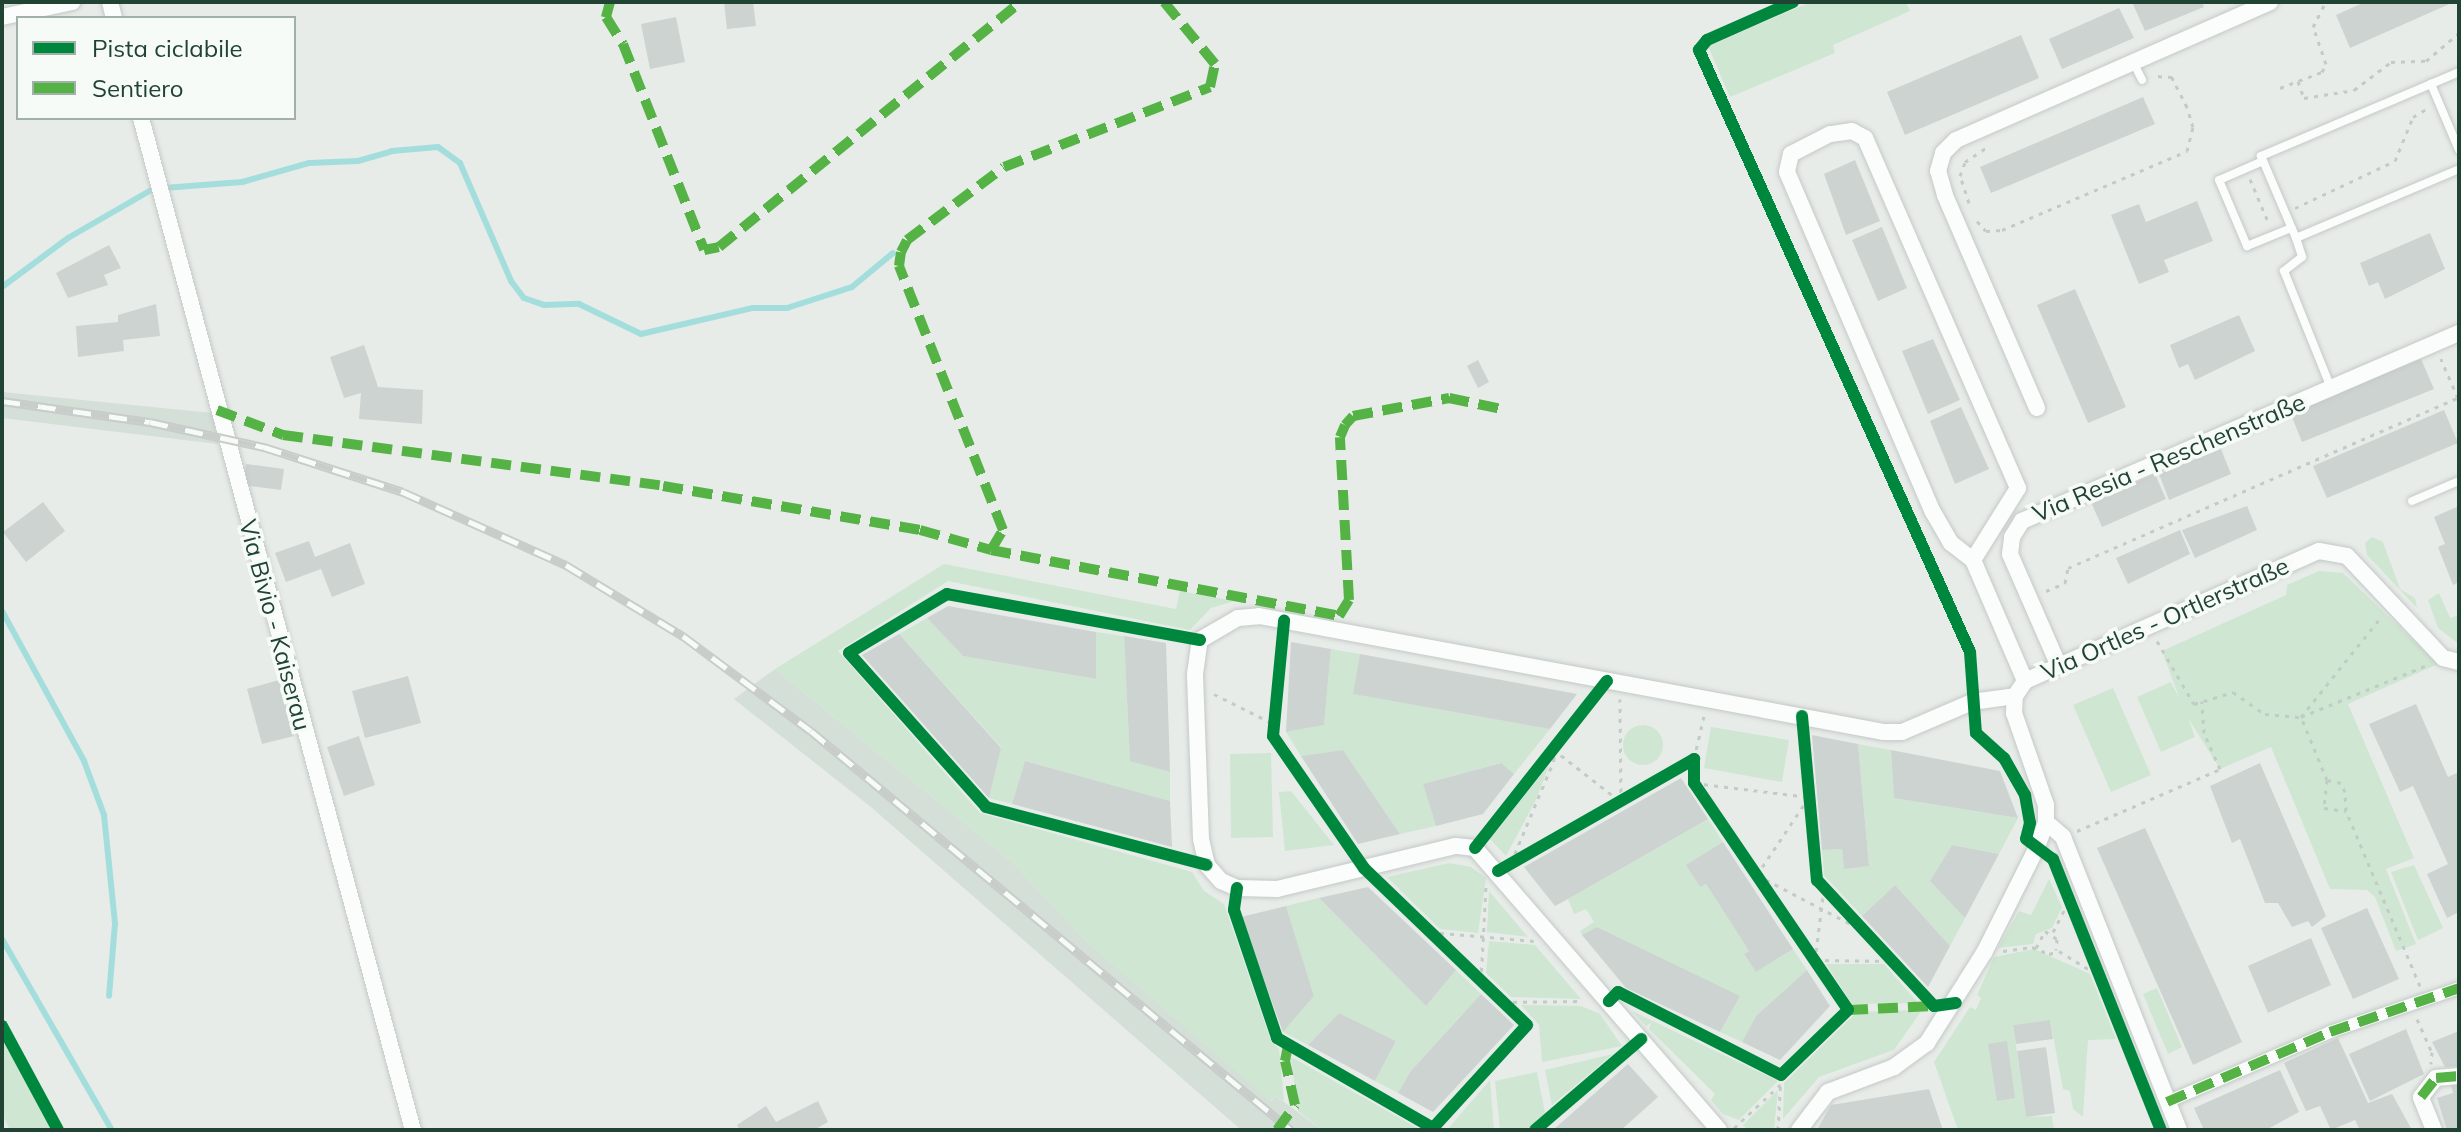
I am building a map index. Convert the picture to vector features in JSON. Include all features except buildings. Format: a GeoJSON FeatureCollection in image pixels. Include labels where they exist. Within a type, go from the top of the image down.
{"type":"FeatureCollection","features":[{"type":"Feature","properties":{"kind":"street"},"geometry":{"type":"LineString","coordinates":[[2,17],[72,2]]}},
{"type":"Feature","properties":{"kind":"street"},"geometry":{"type":"LineString","coordinates":[[2037,408],[1938,171],[1943,153],[1956,140],[2270,2]]}},
{"type":"Feature","properties":{"kind":"street","name":"Via Bivio - Kaiserau"},"geometry":{"type":"LineString","coordinates":[[142,120],[413,1130]]}},
{"type":"Feature","properties":{"kind":"street"},"geometry":{"type":"LineString","coordinates":[[1973,560],[2018,488],[1865,138],[1852,131],[1830,134],[1791,154],[1787,172],[1933,512],[1951,543],[1973,560],[2025,681]]}},
{"type":"Feature","properties":{"kind":"street","name":"Via Resia - Reschenstraße"},"geometry":{"type":"LineString","coordinates":[[2058,664],[2010,554],[2012,537],[2022,521],[2459,333]]}},
{"type":"Feature","properties":{"kind":"street","name":"Via Ortles - Ortlerstraße"},"geometry":{"type":"LineString","coordinates":[[2046,822],[2046,805],[2019,733],[2015,696],[2025,681],[2319,551],[2347,556],[2451,660]]}},
{"type":"Feature","properties":{"kind":"street"},"geometry":{"type":"LineString","coordinates":[[1719,1130],[1559,943],[1504,867],[1475,848],[1455,846],[1277,889],[1237,888],[1221,881],[1207,865],[1201,839],[1196,692],[1200,640],[1238,618],[1259,616],[1902,732],[1972,702],[2015,696]]}},
{"type":"Feature","properties":{"kind":"street"},"geometry":{"type":"LineString","coordinates":[[1799,1130],[1828,1092],[1894,1067],[1921,1049],[1984,953],[2046,822],[2063,837],[2179,1130]]}},
{"type":"Feature","properties":{"kind":"street"},"geometry":{"type":"LineString","coordinates":[[2167,1102],[2330,1032],[2459,988]]}},
{"type":"Feature","properties":{"kind":"street"},"geometry":{"type":"LineString","coordinates":[[2434,1130],[2421,1097],[2436,1078],[2459,1076]]}},
{"type":"Feature","properties":{"kind":"lane"},"geometry":{"type":"LineString","coordinates":[[2133,62],[2142,80]]}},
{"type":"Feature","properties":{"kind":"lane"},"geometry":{"type":"LineString","coordinates":[[2331,388],[2284,271],[2302,257],[2261,156],[2459,72]]}},
{"type":"Feature","properties":{"kind":"lane"},"geometry":{"type":"LineString","coordinates":[[2431,84],[2459,150]]}},
{"type":"Feature","properties":{"kind":"lane"},"geometry":{"type":"LineString","coordinates":[[2263,161],[2219,180],[2247,246],[2291,228]]}},
{"type":"Feature","properties":{"kind":"lane"},"geometry":{"type":"LineString","coordinates":[[2296,238],[2459,169]]}},
{"type":"Feature","properties":{"kind":"lane"},"geometry":{"type":"LineString","coordinates":[[2412,501],[2459,481]]}},
{"type":"Feature","properties":{"kind":"path"},"geometry":{"type":"LineString","coordinates":[[2280,88],[2322,72],[2326,64],[2313,27],[2326,2]]}},
{"type":"Feature","properties":{"kind":"path"},"geometry":{"type":"LineString","coordinates":[[2298,81],[2304,98],[2354,90],[2391,62],[2426,61],[2459,33]]}},
{"type":"Feature","properties":{"kind":"path"},"geometry":{"type":"LineString","coordinates":[[1976,219],[1986,231],[2002,230],[2187,151],[2193,127],[2172,77],[2163,73],[2142,80]]}},
{"type":"Feature","properties":{"kind":"path"},"geometry":{"type":"LineString","coordinates":[[2268,219],[2395,161],[2413,117],[2439,103]]}},
{"type":"Feature","properties":{"kind":"path"},"geometry":{"type":"LineString","coordinates":[[1971,207],[1960,176],[1965,162],[2005,139],[1999,121]]}},
{"type":"Feature","properties":{"kind":"path"},"geometry":{"type":"LineString","coordinates":[[2028,599],[2065,583],[2068,568],[2458,398],[2435,343]]}},
{"type":"Feature","properties":{"kind":"path"},"geometry":{"type":"LineString","coordinates":[[2301,717],[2391,603]]}},
{"type":"Feature","properties":{"kind":"path"},"geometry":{"type":"LineString","coordinates":[[2149,624],[2178,684],[2194,704],[2233,692],[2265,714],[2301,717],[2451,660]]}},
{"type":"Feature","properties":{"kind":"path"},"geometry":{"type":"LineString","coordinates":[[1621,683],[1621,802]]}},
{"type":"Feature","properties":{"kind":"path"},"geometry":{"type":"LineString","coordinates":[[1196,692],[1224,696],[1274,730]]}},
{"type":"Feature","properties":{"kind":"path"},"geometry":{"type":"LineString","coordinates":[[1703,796],[1694,783],[1694,759],[1708,699]]}},
{"type":"Feature","properties":{"kind":"path"},"geometry":{"type":"LineString","coordinates":[[2063,837],[2220,769],[2204,733],[2202,701]]}},
{"type":"Feature","properties":{"kind":"path"},"geometry":{"type":"LineString","coordinates":[[1274,730],[1275,710]]}},
{"type":"Feature","properties":{"kind":"path"},"geometry":{"type":"LineString","coordinates":[[2301,717],[2327,780],[2324,808],[2346,811]]}},
{"type":"Feature","properties":{"kind":"path"},"geometry":{"type":"LineString","coordinates":[[1533,774],[1562,738]]}},
{"type":"Feature","properties":{"kind":"path"},"geometry":{"type":"LineString","coordinates":[[1553,749],[1621,802]]}},
{"type":"Feature","properties":{"kind":"path"},"geometry":{"type":"LineString","coordinates":[[1504,867],[1554,760],[1553,749]]}},
{"type":"Feature","properties":{"kind":"path"},"geometry":{"type":"LineString","coordinates":[[1682,766],[1694,759]]}},
{"type":"Feature","properties":{"kind":"path"},"geometry":{"type":"LineString","coordinates":[[2327,780],[2341,783],[2346,811],[2426,999]]}},
{"type":"Feature","properties":{"kind":"path"},"geometry":{"type":"LineString","coordinates":[[1694,783],[1808,790]]}},
{"type":"Feature","properties":{"kind":"path"},"geometry":{"type":"LineString","coordinates":[[1808,790],[1812,825]]}},
{"type":"Feature","properties":{"kind":"path"},"geometry":{"type":"LineString","coordinates":[[1757,875],[1808,790]]}},
{"type":"Feature","properties":{"kind":"path"},"geometry":{"type":"LineString","coordinates":[[1607,810],[1633,795]]}},
{"type":"Feature","properties":{"kind":"path"},"geometry":{"type":"LineString","coordinates":[[1481,981],[1486,883],[1504,867],[1539,848]]}},
{"type":"Feature","properties":{"kind":"path"},"geometry":{"type":"LineString","coordinates":[[1748,862],[1773,899]]}},
{"type":"Feature","properties":{"kind":"path"},"geometry":{"type":"LineString","coordinates":[[1757,875],[1866,932]]}},
{"type":"Feature","properties":{"kind":"path"},"geometry":{"type":"LineString","coordinates":[[1815,960],[1822,910],[1821,884]]}},
{"type":"Feature","properties":{"kind":"path"},"geometry":{"type":"LineString","coordinates":[[1821,884],[1903,972]]}},
{"type":"Feature","properties":{"kind":"path"},"geometry":{"type":"LineString","coordinates":[[2067,895],[2075,915]]}},
{"type":"Feature","properties":{"kind":"path"},"geometry":{"type":"LineString","coordinates":[[2055,951],[2053,932],[2067,895]]}},
{"type":"Feature","properties":{"kind":"path"},"geometry":{"type":"LineString","coordinates":[[1419,921],[1450,952]]}},
{"type":"Feature","properties":{"kind":"path"},"geometry":{"type":"LineString","coordinates":[[1430,932],[1559,943]]}},
{"type":"Feature","properties":{"kind":"path"},"geometry":{"type":"LineString","coordinates":[[2036,948],[2038,936],[2053,932]]}},
{"type":"Feature","properties":{"kind":"path"},"geometry":{"type":"LineString","coordinates":[[1798,935],[1823,972]]}},
{"type":"Feature","properties":{"kind":"path"},"geometry":{"type":"LineString","coordinates":[[2087,945],[2104,989]]}},
{"type":"Feature","properties":{"kind":"path"},"geometry":{"type":"LineString","coordinates":[[1984,953],[2036,948],[2049,954],[2055,951]]}},
{"type":"Feature","properties":{"kind":"path"},"geometry":{"type":"LineString","coordinates":[[2055,951],[2098,975]]}},
{"type":"Feature","properties":{"kind":"path"},"geometry":{"type":"LineString","coordinates":[[1815,960],[1893,961]]}},
{"type":"Feature","properties":{"kind":"path"},"geometry":{"type":"LineString","coordinates":[[1471,971],[1519,1017]]}},
{"type":"Feature","properties":{"kind":"path"},"geometry":{"type":"LineString","coordinates":[[1503,1002],[1609,1001]]}},
{"type":"Feature","properties":{"kind":"path"},"geometry":{"type":"LineString","coordinates":[[2409,1005],[2432,1052],[2436,1078]]}},
{"type":"Feature","properties":{"kind":"path"},"geometry":{"type":"LineString","coordinates":[[1732,1130],[1781,1080],[1792,1064]]}},
{"type":"Feature","properties":{"kind":"path"},"geometry":{"type":"LineString","coordinates":[[1768,1068],[1781,1080]]}},
{"type":"Feature","properties":{"kind":"path"},"geometry":{"type":"LineString","coordinates":[[1778,1130],[1781,1080]]}},
{"type":"Feature","properties":{"kind":"path"},"geometry":{"type":"LineString","coordinates":[[1419,1120],[1434,1129],[1443,1116]]}},
{"type":"Feature","properties":{"kind":"shaded area"},"geometry":{"type":"Polygon","coordinates":[[[2,392],[212,413],[218,444],[2,418],[2,392]]]}},
{"type":"Feature","properties":{"kind":"shaded area"},"geometry":{"type":"Polygon","coordinates":[[[775,669],[1012,862],[1086,941],[1271,1101],[1276,1096],[1322,1130],[1239,1128],[871,807],[734,699],[775,669]]]}},
{"type":"Feature","properties":{"kind":"green space"},"geometry":{"type":"Polygon","coordinates":[[[1811,2],[1906,2],[1910,11],[1833,45],[1835,53],[1730,97],[1708,46],[1811,2]]]}},
{"type":"Feature","properties":{"kind":"green space"},"geometry":{"type":"Polygon","coordinates":[[[2372,537],[2383,542],[2400,589],[2415,598],[2417,608],[2367,555],[2365,543],[2372,537]]]}},
{"type":"Feature","properties":{"kind":"green space"},"geometry":{"type":"Polygon","coordinates":[[[944,564],[1176,609],[1180,591],[1235,601],[1211,608],[1190,630],[948,581],[838,651],[980,813],[1192,872],[1204,891],[1224,904],[1271,1041],[1279,1049],[1284,1101],[1276,1096],[1270,1101],[1086,941],[1012,862],[775,669],[944,564]]]}},
{"type":"Feature","properties":{"kind":"green space"},"geometry":{"type":"Polygon","coordinates":[[[2319,571],[2343,573],[2438,664],[2348,704],[2414,858],[2386,869],[2416,944],[2396,951],[2375,897],[2367,890],[2330,889],[2271,747],[2220,769],[2188,718],[2195,737],[2161,752],[2137,697],[2171,682],[2180,700],[2162,651],[2286,595],[2287,585],[2319,571]]]}},
{"type":"Feature","properties":{"kind":"green space"},"geometry":{"type":"Polygon","coordinates":[[[2439,593],[2450,618],[2459,615],[2459,644],[2438,628],[2428,600],[2439,593]]]}},
{"type":"Feature","properties":{"kind":"green space"},"geometry":{"type":"Polygon","coordinates":[[[927,618],[963,656],[1095,679],[1096,632],[1124,636],[1130,760],[1170,772],[1170,801],[1025,761],[1012,804],[989,798],[1001,747],[899,634],[927,618]]]}},
{"type":"Feature","properties":{"kind":"green space"},"geometry":{"type":"Polygon","coordinates":[[[1331,649],[1360,654],[1354,694],[1550,729],[1514,774],[1500,763],[1423,784],[1436,826],[1400,834],[1343,750],[1301,756],[1286,732],[1324,725],[1331,649]]]}},
{"type":"Feature","properties":{"kind":"green space"},"geometry":{"type":"Polygon","coordinates":[[[2113,688],[2151,775],[2111,792],[2073,705],[2113,688]]]}},
{"type":"Feature","properties":{"kind":"green space"},"geometry":{"type":"Polygon","coordinates":[[[1643,725],[1657,731],[1663,745],[1657,759],[1643,765],[1629,759],[1623,745],[1629,731],[1643,725]]]}},
{"type":"Feature","properties":{"kind":"green space"},"geometry":{"type":"Polygon","coordinates":[[[1711,727],[1789,740],[1782,782],[1704,768],[1711,727]]]}},
{"type":"Feature","properties":{"kind":"green space"},"geometry":{"type":"Polygon","coordinates":[[[1858,744],[1891,750],[1894,798],[2018,818],[1999,854],[1952,845],[1930,881],[1965,918],[1950,946],[1895,885],[1862,916],[1824,875],[1822,850],[1842,849],[1844,868],[1869,865],[1858,744]]]}},
{"type":"Feature","properties":{"kind":"green space"},"geometry":{"type":"Polygon","coordinates":[[[1271,753],[1273,837],[1231,838],[1230,754],[1271,753]]]}},
{"type":"Feature","properties":{"kind":"green space"},"geometry":{"type":"Polygon","coordinates":[[[1549,765],[1537,798],[1506,856],[1490,839],[1549,765]]]}},
{"type":"Feature","properties":{"kind":"green space"},"geometry":{"type":"Polygon","coordinates":[[[1291,791],[1334,845],[1285,851],[1279,792],[1291,791]]]}},
{"type":"Feature","properties":{"kind":"green space"},"geometry":{"type":"Polygon","coordinates":[[[1708,819],[1723,842],[1687,865],[1700,887],[1706,884],[1749,951],[1744,954],[1756,972],[1793,949],[1807,970],[1756,1016],[1742,1042],[1720,1032],[1739,996],[1597,927],[1582,935],[1580,931],[1594,922],[1586,909],[1574,914],[1568,899],[1708,819]]]}},
{"type":"Feature","properties":{"kind":"green space"},"geometry":{"type":"Polygon","coordinates":[[[1449,863],[1471,867],[1486,878],[1478,933],[1440,929],[1387,877],[1449,863]]]}},
{"type":"Feature","properties":{"kind":"green space"},"geometry":{"type":"Polygon","coordinates":[[[2414,865],[2443,928],[2418,940],[2391,872],[2414,865]]]}},
{"type":"Feature","properties":{"kind":"green space"},"geometry":{"type":"Polygon","coordinates":[[[2049,879],[2062,907],[2052,928],[2036,934],[2033,944],[1998,948],[2019,911],[2031,915],[2049,879]]]}},
{"type":"Feature","properties":{"kind":"green space"},"geometry":{"type":"Polygon","coordinates":[[[1489,891],[1528,937],[1487,932],[1489,891]]]}},
{"type":"Feature","properties":{"kind":"green space"},"geometry":{"type":"Polygon","coordinates":[[[1319,898],[1426,1006],[1456,970],[1481,994],[1410,1072],[1398,1093],[1375,1081],[1396,1041],[1339,1013],[1308,1045],[1283,1032],[1314,996],[1286,906],[1319,898]]]}},
{"type":"Feature","properties":{"kind":"green space"},"geometry":{"type":"Polygon","coordinates":[[[1489,941],[1535,945],[1581,999],[1511,997],[1486,973],[1489,941]]]}},
{"type":"Feature","properties":{"kind":"green space"},"geometry":{"type":"Polygon","coordinates":[[[2034,949],[2090,974],[2116,1039],[2088,1040],[2083,1117],[2073,1109],[2070,1091],[2063,1089],[2050,1020],[2013,1025],[2026,1117],[2052,1116],[2054,1130],[1958,1130],[1934,1062],[1970,1007],[1976,1010],[1981,998],[1977,995],[1994,957],[2034,949]]]}},
{"type":"Feature","properties":{"kind":"green space"},"geometry":{"type":"Polygon","coordinates":[[[1826,964],[1884,964],[1918,1003],[1852,1004],[1826,964]]]}},
{"type":"Feature","properties":{"kind":"green space"},"geometry":{"type":"Polygon","coordinates":[[[2157,988],[2182,1047],[2168,1054],[2143,994],[2157,988]]]}},
{"type":"Feature","properties":{"kind":"green space"},"geometry":{"type":"Polygon","coordinates":[[[1521,1005],[1581,1006],[1600,1014],[1622,1046],[1542,1062],[1539,1025],[1521,1005]]]}},
{"type":"Feature","properties":{"kind":"green space"},"geometry":{"type":"Polygon","coordinates":[[[1922,1010],[1894,1050],[1819,1077],[1783,1119],[1784,1083],[1857,1012],[1922,1010]]]}},
{"type":"Feature","properties":{"kind":"green space"},"geometry":{"type":"Polygon","coordinates":[[[1632,1011],[1778,1081],[1739,1120],[1723,1114],[1711,1100],[1715,1094],[1649,1029],[1651,1023],[1646,1026],[1632,1011]]]}},
{"type":"Feature","properties":{"kind":"green space"},"geometry":{"type":"Polygon","coordinates":[[[2,1039],[53,1130],[10,1130],[2,1114],[2,1039]]]}},
{"type":"Feature","properties":{"kind":"green space"},"geometry":{"type":"Polygon","coordinates":[[[1613,1054],[1552,1105],[1545,1070],[1613,1054]]]}},
{"type":"Feature","properties":{"kind":"green space"},"geometry":{"type":"Polygon","coordinates":[[[1291,1058],[1421,1130],[1322,1130],[1298,1111],[1291,1058]]]}},
{"type":"Feature","properties":{"kind":"green space"},"geometry":{"type":"Polygon","coordinates":[[[1537,1072],[1545,1113],[1525,1130],[1500,1130],[1495,1081],[1537,1072]]]}},
{"type":"Feature","properties":{"kind":"green space"},"geometry":{"type":"Polygon","coordinates":[[[1490,1080],[1494,1130],[1447,1130],[1490,1080]]]}},
{"type":"Feature","properties":{"kind":"green space"},"geometry":{"type":"Polygon","coordinates":[[[1778,1090],[1774,1130],[1748,1130],[1743,1125],[1778,1090]]]}},
{"type":"Feature","properties":{"kind":"waterway"},"geometry":{"type":"LineString","coordinates":[[164,188],[242,182],[309,163],[358,161],[392,151],[438,147],[460,163],[511,281],[524,298],[544,305],[579,304],[641,334],[753,308],[787,308],[852,287],[893,253]]}},
{"type":"Feature","properties":{"kind":"waterway"},"geometry":{"type":"LineString","coordinates":[[2,287],[68,238],[151,190]]}},
{"type":"Feature","properties":{"kind":"waterway"},"geometry":{"type":"LineString","coordinates":[[2,611],[84,761],[104,815],[115,923],[109,996]]}},
{"type":"Feature","properties":{"kind":"waterway"},"geometry":{"type":"LineString","coordinates":[[2,939],[112,1130]]}},
{"type":"Feature","properties":{"kind":"railway"},"geometry":{"type":"LineString","coordinates":[[2,401],[150,422],[264,447],[403,492],[566,565],[683,636],[811,731],[1291,1130]]}},
{"type":"Feature","properties":{"kind":"marked path"},"geometry":{"type":"LineString","coordinates":[[610,2],[606,17],[623,44],[704,250],[719,247],[1021,2]]}},
{"type":"Feature","properties":{"kind":"marked path"},"geometry":{"type":"LineString","coordinates":[[991,550],[1003,530],[899,266],[901,252],[907,240],[1004,167],[1210,87],[1215,64],[1164,2]]}},
{"type":"Feature","properties":{"kind":"marked path"},"geometry":{"type":"LineString","coordinates":[[217,410],[283,435],[663,486],[920,530],[991,550],[1339,616],[1349,600],[1340,437],[1345,425],[1353,416],[1449,398],[1506,410]]}},
{"type":"Feature","properties":{"kind":"marked path"},"geometry":{"type":"LineString","coordinates":[[2167,1102],[2330,1032],[2459,988]]}},
{"type":"Feature","properties":{"kind":"marked path"},"geometry":{"type":"LineString","coordinates":[[1848,1010],[1934,1006]]}},
{"type":"Feature","properties":{"kind":"marked path"},"geometry":{"type":"LineString","coordinates":[[1277,1130],[1295,1105],[1285,1061],[1288,1045]]}},
{"type":"Feature","properties":{"kind":"marked path"},"geometry":{"type":"LineString","coordinates":[[2421,1097],[2436,1078],[2459,1076]]}},
{"type":"Feature","properties":{"kind":"cycle path"},"geometry":{"type":"LineString","coordinates":[[1793,2],[1707,40],[1699,50],[1970,652],[1976,733],[2004,758],[2025,795],[2030,823],[2026,839],[2053,859],[2161,1130]]}},
{"type":"Feature","properties":{"kind":"cycle path"},"geometry":{"type":"LineString","coordinates":[[1200,640],[947,594],[849,653],[986,807],[1207,865]]}},
{"type":"Feature","properties":{"kind":"cycle path"},"geometry":{"type":"LineString","coordinates":[[1237,888],[1234,910],[1277,1038],[1433,1128],[1527,1025],[1364,868],[1273,736],[1284,621]]}},
{"type":"Feature","properties":{"kind":"cycle path"},"geometry":{"type":"LineString","coordinates":[[1475,848],[1607,681]]}},
{"type":"Feature","properties":{"kind":"cycle path"},"geometry":{"type":"LineString","coordinates":[[1802,716],[1817,880],[1934,1006],[1956,1003]]}},
{"type":"Feature","properties":{"kind":"cycle path"},"geometry":{"type":"LineString","coordinates":[[1498,871],[1694,759],[1694,783],[1848,1010],[1781,1075],[1618,992],[1609,1001]]}},
{"type":"Feature","properties":{"kind":"cycle path"},"geometry":{"type":"LineString","coordinates":[[2,1026],[58,1130]]}},
{"type":"Feature","properties":{"kind":"cycle path"},"geometry":{"type":"LineString","coordinates":[[1535,1130],[1641,1039]]}}]}
